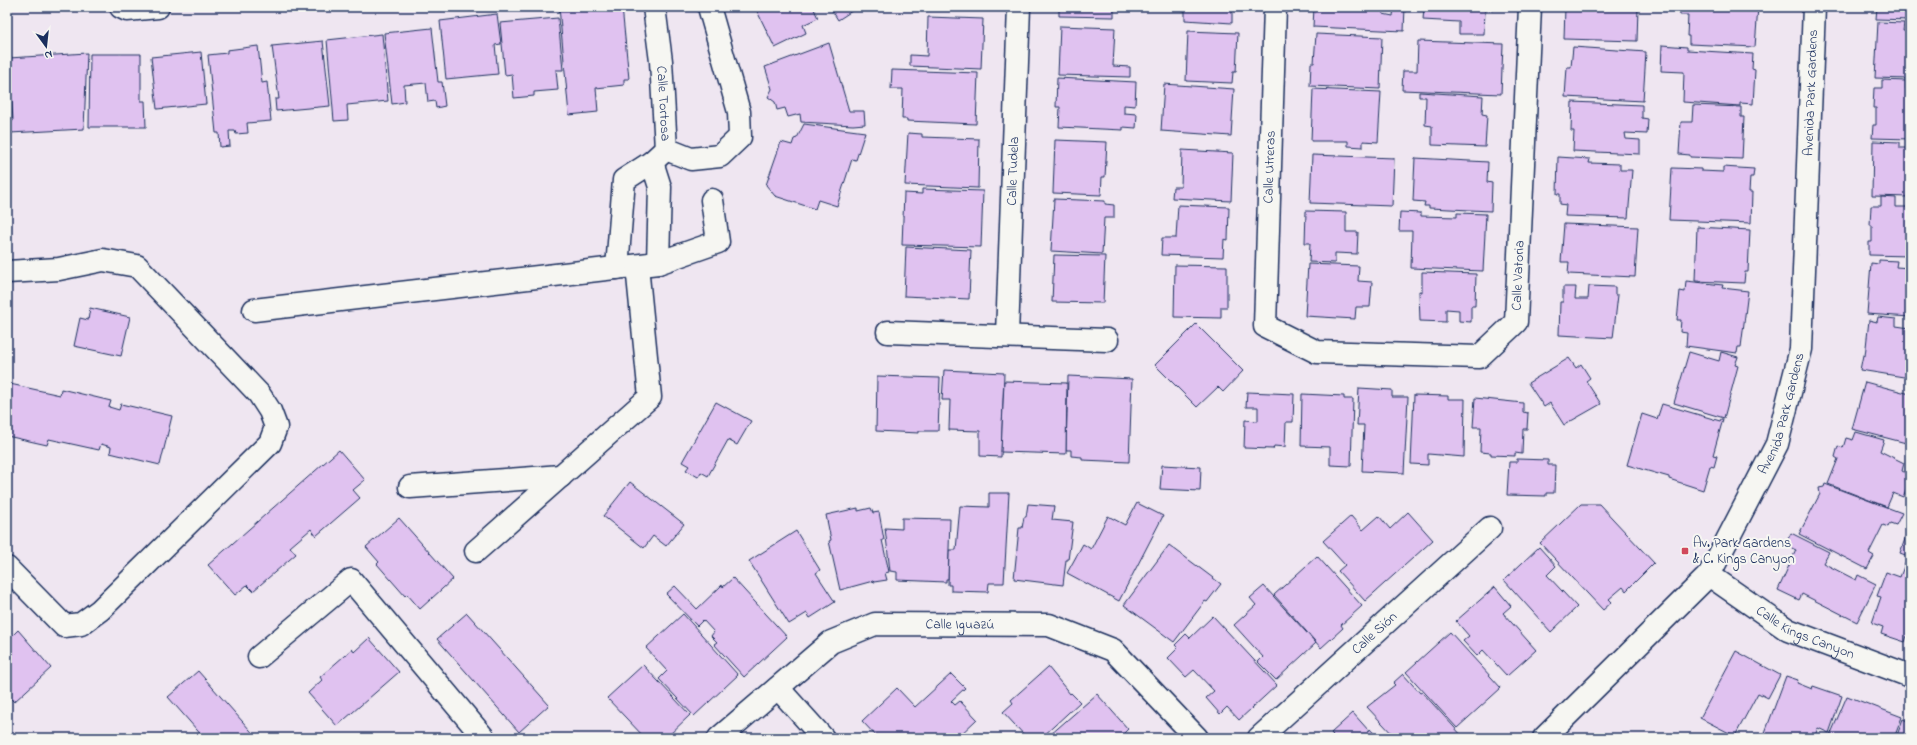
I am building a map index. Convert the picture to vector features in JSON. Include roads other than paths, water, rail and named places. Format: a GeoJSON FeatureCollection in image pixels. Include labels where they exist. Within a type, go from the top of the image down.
{"type":"FeatureCollection","features":[{"type":"Feature","properties":{"kind":"street"},"geometry":{"type":"LineString","coordinates":[[121,7],[127,10],[158,7]]}},
{"type":"Feature","properties":{"kind":"street","name":"Calle Tortosa"},"geometry":{"type":"LineString","coordinates":[[654,7],[661,61],[659,155],[691,159],[720,156],[740,137],[739,112],[709,7]]}},
{"type":"Feature","properties":{"kind":"street","name":"Calle Tudela"},"geometry":{"type":"LineString","coordinates":[[1007,336],[1019,7]]}},
{"type":"Feature","properties":{"kind":"street","name":"Calle Utreras"},"geometry":{"type":"LineString","coordinates":[[1265,326],[1275,7]]}},
{"type":"Feature","properties":{"kind":"street","name":"Calle Vatoria"},"geometry":{"type":"LineString","coordinates":[[1265,326],[1317,352],[1479,357],[1516,322],[1530,7]]}},
{"type":"Feature","properties":{"kind":"street","name":"Avenida Park Gardens"},"geometry":{"type":"LineString","coordinates":[[1544,738],[1709,575],[1777,444],[1801,349],[1814,7]]}},
{"type":"Feature","properties":{"kind":"street"},"geometry":{"type":"LineString","coordinates":[[658,263],[660,187],[659,155]]}},
{"type":"Feature","properties":{"kind":"street"},"geometry":{"type":"LineString","coordinates":[[476,551],[650,397],[627,267],[624,180],[659,155]]}},
{"type":"Feature","properties":{"kind":"street"},"geometry":{"type":"LineString","coordinates":[[254,310],[658,263],[718,242],[712,200]]}},
{"type":"Feature","properties":{"kind":"street"},"geometry":{"type":"LineString","coordinates":[[7,272],[59,269],[103,260],[137,266],[259,394],[270,411],[276,427],[270,443],[100,610],[81,624],[64,626],[7,568]]}},
{"type":"Feature","properties":{"kind":"street"},"geometry":{"type":"LineString","coordinates":[[888,332],[1107,340]]}},
{"type":"Feature","properties":{"kind":"street"},"geometry":{"type":"LineString","coordinates":[[410,487],[561,476]]}},
{"type":"Feature","properties":{"kind":"street","name":"Calle Sión"},"geometry":{"type":"LineString","coordinates":[[1259,738],[1490,528]]}},
{"type":"Feature","properties":{"kind":"street","name":"Calle Kings Canyon"},"geometry":{"type":"LineString","coordinates":[[1709,575],[1788,630],[1910,676]]}},
{"type":"Feature","properties":{"kind":"street"},"geometry":{"type":"LineString","coordinates":[[259,657],[350,580],[484,738]]}},
{"type":"Feature","properties":{"kind":"street","name":"Calle Iguazú"},"geometry":{"type":"LineString","coordinates":[[719,738],[832,642],[875,624],[1049,625],[1113,650],[1198,738]]}},
{"type":"Feature","properties":{"kind":"street"},"geometry":{"type":"LineString","coordinates":[[778,688],[823,738]]}},
{"type":"Feature","properties":{"kind":"place","name":"Av. Park Gardens & C. Kings Canyon"},"geometry":{"type":"Point","coordinates":[1685,551]}}]}
